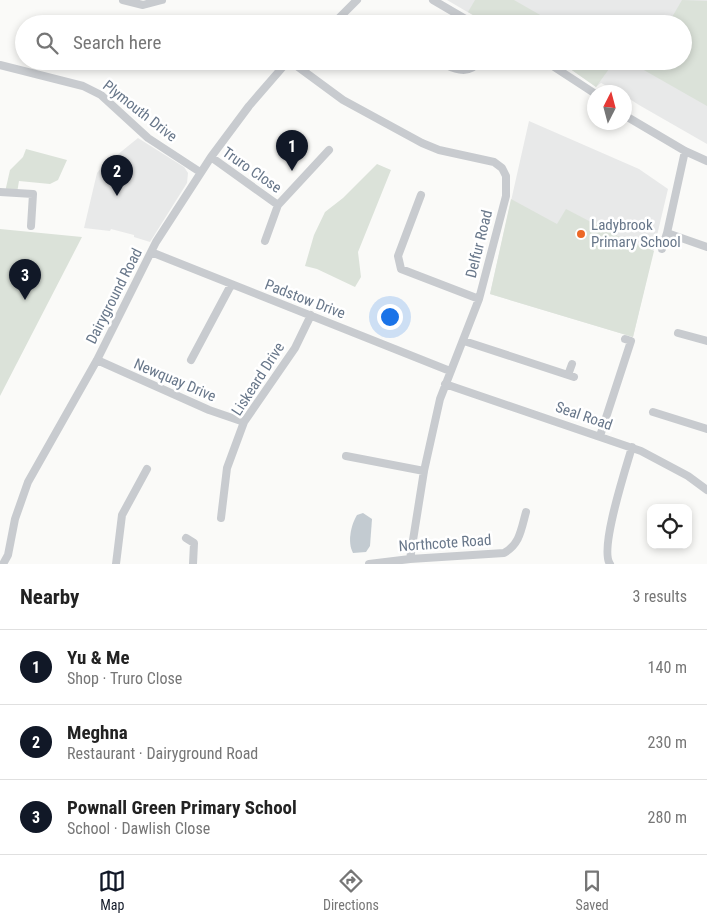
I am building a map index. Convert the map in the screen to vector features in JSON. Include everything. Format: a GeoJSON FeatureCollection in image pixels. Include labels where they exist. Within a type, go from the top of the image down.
{"type":"FeatureCollection","features":[{"type":"Feature","properties":{"kind":"street"},"geometry":{"type":"LineString","coordinates":[[123,0],[143,5],[162,0]]}},
{"type":"Feature","properties":{"kind":"street"},"geometry":{"type":"LineString","coordinates":[[342,15],[357,0]]}},
{"type":"Feature","properties":{"kind":"street"},"geometry":{"type":"LineString","coordinates":[[433,0],[459,15]]}},
{"type":"Feature","properties":{"kind":"street","name":"Plymouth Drive"},"geometry":{"type":"LineString","coordinates":[[1,68],[83,86],[101,95],[148,138],[200,172]]}},
{"type":"Feature","properties":{"kind":"street","name":"Dairyground Road"},"geometry":{"type":"LineString","coordinates":[[4,564],[8,555],[15,519],[28,482],[97,360],[151,252],[200,172],[250,106],[281,70]]}},
{"type":"Feature","properties":{"kind":"street","name":"Delfur Road"},"geometry":{"type":"LineString","coordinates":[[301,70],[343,100],[422,143],[439,150],[494,162],[502,168],[508,184],[479,299],[464,341],[445,384],[424,471],[410,559]]}},
{"type":"Feature","properties":{"kind":"street"},"geometry":{"type":"LineString","coordinates":[[559,70],[587,88]]}},
{"type":"Feature","properties":{"kind":"street"},"geometry":{"type":"LineString","coordinates":[[632,120],[684,151],[707,161]]}},
{"type":"Feature","properties":{"kind":"street","name":"Truro Close"},"geometry":{"type":"LineString","coordinates":[[265,241],[278,205],[329,150]]}},
{"type":"Feature","properties":{"kind":"street"},"geometry":{"type":"LineString","coordinates":[[662,249],[684,151]]}},
{"type":"Feature","properties":{"kind":"street","name":"Truro Close"},"geometry":{"type":"LineString","coordinates":[[211,157],[278,205]]}},
{"type":"Feature","properties":{"kind":"street"},"geometry":{"type":"LineString","coordinates":[[0,192],[33,194],[31,226]]}},
{"type":"Feature","properties":{"kind":"street"},"geometry":{"type":"LineString","coordinates":[[421,195],[398,256],[401,269],[479,299]]}},
{"type":"Feature","properties":{"kind":"street"},"geometry":{"type":"LineString","coordinates":[[667,233],[707,247]]}},
{"type":"Feature","properties":{"kind":"street","name":"Padstow Drive"},"geometry":{"type":"LineString","coordinates":[[151,252],[450,371]]}},
{"type":"Feature","properties":{"kind":"street"},"geometry":{"type":"LineString","coordinates":[[191,360],[231,285]]}},
{"type":"Feature","properties":{"kind":"street","name":"Liskeard Drive"},"geometry":{"type":"LineString","coordinates":[[221,518],[227,468],[244,422],[295,348],[311,315]]}},
{"type":"Feature","properties":{"kind":"street"},"geometry":{"type":"LineString","coordinates":[[678,333],[707,342]]}},
{"type":"Feature","properties":{"kind":"street"},"geometry":{"type":"LineString","coordinates":[[600,436],[631,341],[625,339]]}},
{"type":"Feature","properties":{"kind":"street"},"geometry":{"type":"LineString","coordinates":[[464,341],[571,376],[572,364]]}},
{"type":"Feature","properties":{"kind":"street","name":"Newquay Drive"},"geometry":{"type":"LineString","coordinates":[[97,360],[209,410],[244,422]]}},
{"type":"Feature","properties":{"kind":"street","name":"Seal Road"},"geometry":{"type":"LineString","coordinates":[[445,384],[632,447],[655,457],[707,490]]}},
{"type":"Feature","properties":{"kind":"street"},"geometry":{"type":"LineString","coordinates":[[654,412],[707,429]]}},
{"type":"Feature","properties":{"kind":"street"},"geometry":{"type":"LineString","coordinates":[[610,564],[606,559],[609,533],[632,447]]}},
{"type":"Feature","properties":{"kind":"street"},"geometry":{"type":"LineString","coordinates":[[346,456],[424,471]]}},
{"type":"Feature","properties":{"kind":"street"},"geometry":{"type":"LineString","coordinates":[[116,564],[122,515],[147,468]]}},
{"type":"Feature","properties":{"kind":"street","name":"Northcote Road"},"geometry":{"type":"LineString","coordinates":[[369,564],[410,559],[504,553],[514,547],[519,538],[526,512]]}},
{"type":"Feature","properties":{"kind":"street"},"geometry":{"type":"LineString","coordinates":[[186,538],[194,543],[193,564]]}},
{"type":"Feature","properties":{"kind":"shaded area"},"geometry":{"type":"Polygon","coordinates":[[[447,0],[707,0],[707,144],[632,100],[632,85],[605,85],[601,83],[593,85],[572,70],[692,70],[692,15],[473,15],[447,0]]]}},
{"type":"Feature","properties":{"kind":"shaded area"},"geometry":{"type":"Polygon","coordinates":[[[475,0],[514,0],[540,15],[473,15],[468,12],[475,0]]]}},
{"type":"Feature","properties":{"kind":"shaded area"},"geometry":{"type":"Polygon","coordinates":[[[682,0],[707,1],[707,106],[644,70],[692,70],[692,15],[673,15],[682,0]]]}},
{"type":"Feature","properties":{"kind":"shaded area"},"geometry":{"type":"Polygon","coordinates":[[[572,70],[608,70],[597,85],[593,85],[572,70]]]}},
{"type":"Feature","properties":{"kind":"shaded area","name":"Ladybrook Primary School"},"geometry":{"type":"Polygon","coordinates":[[[529,121],[639,169],[668,189],[633,337],[490,294],[529,121]]]}},
{"type":"Feature","properties":{"kind":"shaded area"},"geometry":{"type":"Polygon","coordinates":[[[138,138],[184,167],[188,173],[187,183],[150,242],[134,237],[134,235],[111,229],[110,231],[84,228],[97,173],[138,138]]]}},
{"type":"Feature","properties":{"kind":"shaded area"},"geometry":{"type":"Polygon","coordinates":[[[26,149],[67,160],[58,180],[50,184],[19,181],[17,193],[5,192],[10,170],[23,157],[26,149]]]}},
{"type":"Feature","properties":{"kind":"shaded area"},"geometry":{"type":"Polygon","coordinates":[[[377,164],[391,170],[358,252],[361,277],[355,287],[317,269],[305,266],[314,235],[325,212],[343,198],[377,164]]]}},
{"type":"Feature","properties":{"kind":"shaded area"},"geometry":{"type":"Polygon","coordinates":[[[511,199],[557,224],[566,209],[635,245],[637,243],[654,251],[633,337],[490,294],[511,199]]]}},
{"type":"Feature","properties":{"kind":"shaded area"},"geometry":{"type":"Polygon","coordinates":[[[0,229],[82,237],[0,396],[0,229]]]}},
{"type":"Feature","properties":{"kind":"shaded area"},"geometry":{"type":"Polygon","coordinates":[[[363,513],[372,519],[370,546],[366,552],[353,553],[350,539],[353,524],[357,515],[363,513]]]}},
{"type":"Feature","properties":{"kind":"place","name":"Yu & Me"},"geometry":{"type":"Point","coordinates":[292,171]}},
{"type":"Feature","properties":{"kind":"place","name":"Meghna"},"geometry":{"type":"Point","coordinates":[117,196]}},
{"type":"Feature","properties":{"kind":"place","name":"Ladybrook Primary School"},"geometry":{"type":"Point","coordinates":[581,234]}},
{"type":"Feature","properties":{"kind":"place","name":"Pownall Green Primary School"},"geometry":{"type":"Point","coordinates":[25,300]}}]}
